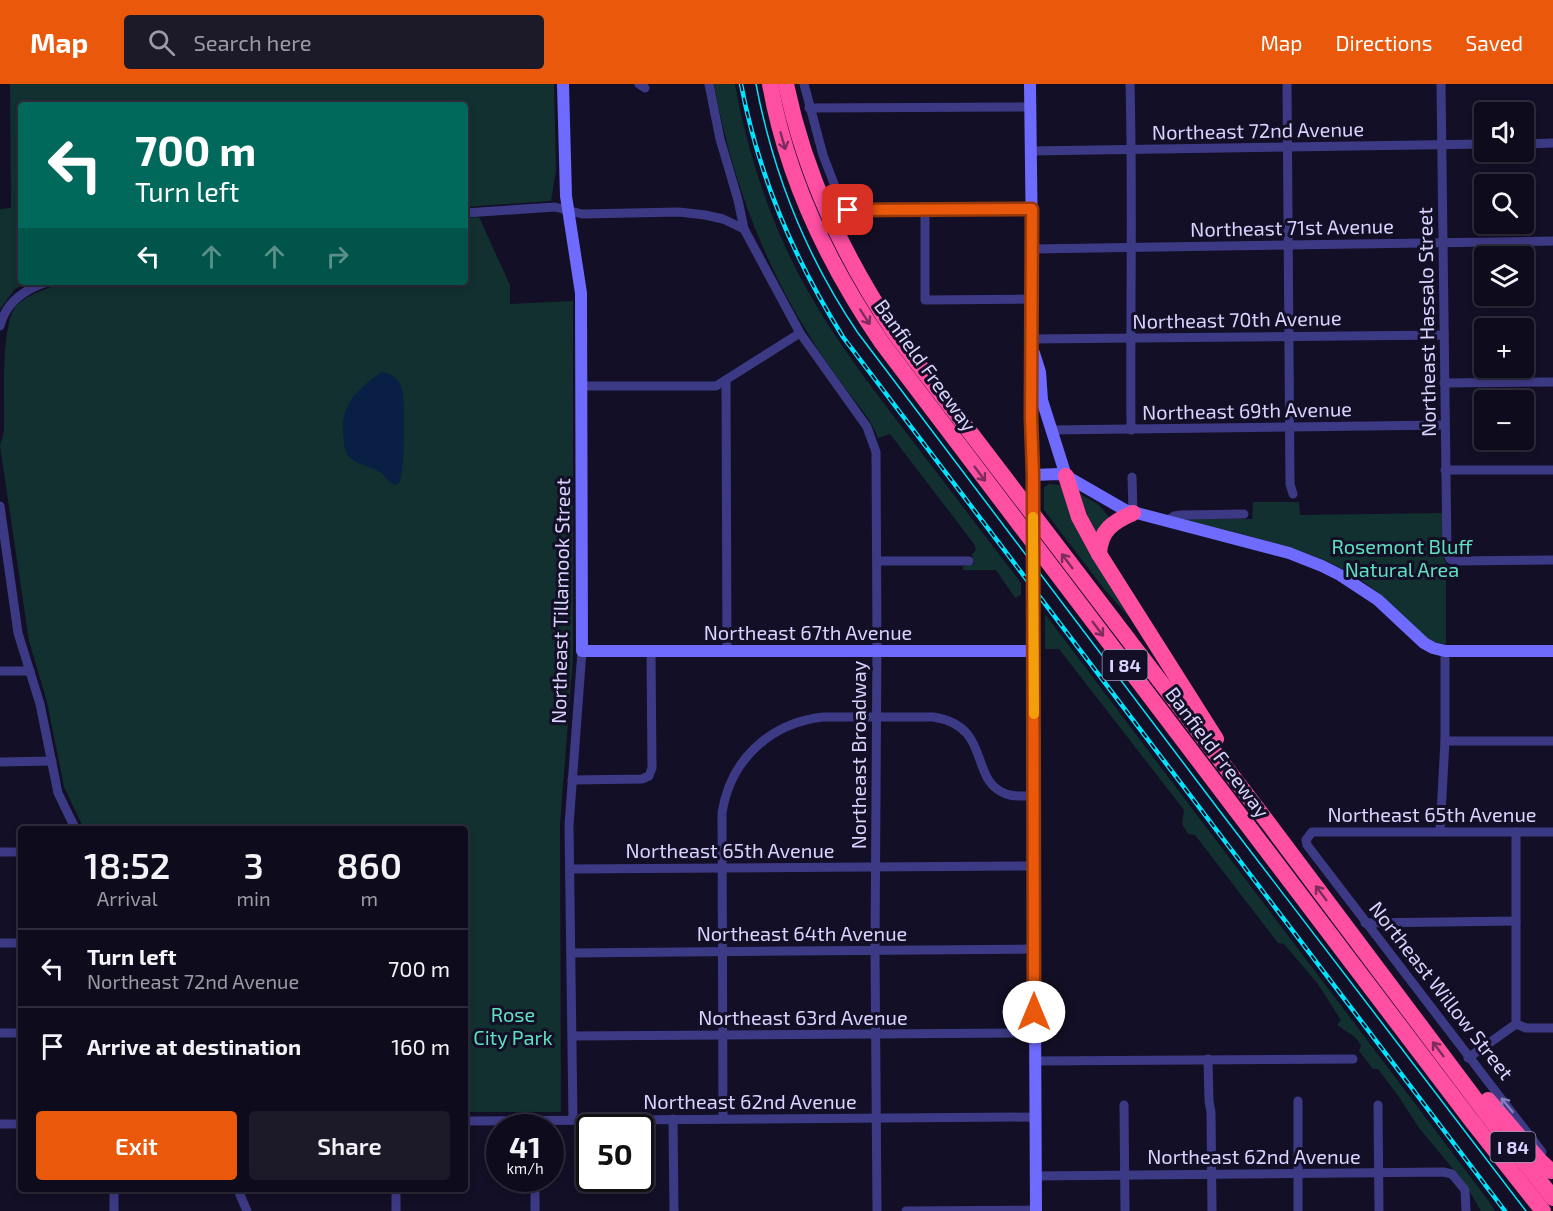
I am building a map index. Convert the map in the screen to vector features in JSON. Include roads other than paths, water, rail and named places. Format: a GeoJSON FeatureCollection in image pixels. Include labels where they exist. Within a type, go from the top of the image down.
{"type":"FeatureCollection","features":[{"type":"Feature","properties":{"kind":"highway","name":"Banfield Freeway"},"geometry":{"type":"LineString","coordinates":[[770,84],[786,152],[812,222],[837,271],[882,344],[1465,1112],[1543,1211]]}},
{"type":"Feature","properties":{"kind":"highway","name":"Banfield Freeway"},"geometry":{"type":"LineString","coordinates":[[786,84],[799,138],[816,190],[851,264],[880,312],[928,379],[1553,1198]]}},
{"type":"Feature","properties":{"kind":"highway"},"geometry":{"type":"LineString","coordinates":[[1066,476],[1079,517],[1099,554],[1254,794],[1269,824]]}},
{"type":"Feature","properties":{"kind":"highway"},"geometry":{"type":"LineString","coordinates":[[1099,554],[1102,534],[1112,523],[1133,513]]}},
{"type":"Feature","properties":{"kind":"highway"},"geometry":{"type":"LineString","coordinates":[[1474,1095],[1487,1099],[1552,1172]]}},
{"type":"Feature","properties":{"kind":"street","name":"Northeast Tillamook Street"},"geometry":{"type":"LineString","coordinates":[[563,84],[564,167],[568,211],[582,293],[582,651],[569,825],[573,1120]]}},
{"type":"Feature","properties":{"kind":"street","name":"Northeast Broadway"},"geometry":{"type":"LineString","coordinates":[[709,84],[720,139],[744,229],[800,333],[867,427],[874,443],[877,473],[875,867],[877,1211]]}},
{"type":"Feature","properties":{"kind":"street"},"geometry":{"type":"LineString","coordinates":[[804,84],[823,155],[844,210],[1032,209]]}},
{"type":"Feature","properties":{"kind":"street"},"geometry":{"type":"LineString","coordinates":[[906,1211],[1036,1210],[1030,84]]}},
{"type":"Feature","properties":{"kind":"street"},"geometry":{"type":"LineString","coordinates":[[1130,84],[1132,149],[1131,430]]}},
{"type":"Feature","properties":{"kind":"street"},"geometry":{"type":"LineString","coordinates":[[1287,84],[1289,428],[1290,484],[1293,494]]}},
{"type":"Feature","properties":{"kind":"street","name":"Northeast Hassalo Street"},"geometry":{"type":"LineString","coordinates":[[1441,84],[1447,553],[1450,559],[1455,561],[1553,560]]}},
{"type":"Feature","properties":{"kind":"street"},"geometry":{"type":"LineString","coordinates":[[809,108],[1030,107]]}},
{"type":"Feature","properties":{"kind":"street"},"geometry":{"type":"LineString","coordinates":[[1534,144],[1553,143]]}},
{"type":"Feature","properties":{"kind":"street","name":"Northeast 72nd Avenue"},"geometry":{"type":"LineString","coordinates":[[1031,151],[1474,144]]}},
{"type":"Feature","properties":{"kind":"street"},"geometry":{"type":"LineString","coordinates":[[468,213],[555,207],[582,214],[679,212],[723,219],[744,229]]}},
{"type":"Feature","properties":{"kind":"street"},"geometry":{"type":"LineString","coordinates":[[925,210],[925,300],[1032,299]]}},
{"type":"Feature","properties":{"kind":"street","name":"Northeast 71st Avenue"},"geometry":{"type":"LineString","coordinates":[[1032,249],[1553,241]]}},
{"type":"Feature","properties":{"kind":"street"},"geometry":{"type":"LineString","coordinates":[[0,326],[6,309],[18,297],[39,285]]}},
{"type":"Feature","properties":{"kind":"street"},"geometry":{"type":"LineString","coordinates":[[582,386],[716,386],[800,333]]}},
{"type":"Feature","properties":{"kind":"street","name":"Northeast 70th Avenue"},"geometry":{"type":"LineString","coordinates":[[1031,339],[1444,335]]}},
{"type":"Feature","properties":{"kind":"street"},"geometry":{"type":"LineString","coordinates":[[1031,339],[1040,372],[1042,400],[1066,476]]}},
{"type":"Feature","properties":{"kind":"street"},"geometry":{"type":"LineString","coordinates":[[726,381],[727,651]]}},
{"type":"Feature","properties":{"kind":"street"},"geometry":{"type":"LineString","coordinates":[[1444,383],[1553,382]]}},
{"type":"Feature","properties":{"kind":"street","name":"Northeast 69th Avenue"},"geometry":{"type":"LineString","coordinates":[[1050,430],[1444,425]]}},
{"type":"Feature","properties":{"kind":"street"},"geometry":{"type":"LineString","coordinates":[[1445,470],[1553,470]]}},
{"type":"Feature","properties":{"kind":"street"},"geometry":{"type":"LineString","coordinates":[[1033,475],[1066,476],[1119,508],[1133,513],[1289,553],[1322,566],[1378,600],[1424,643],[1433,648],[1445,651],[1553,651]]}},
{"type":"Feature","properties":{"kind":"street"},"geometry":{"type":"LineString","coordinates":[[1132,477],[1133,513]]}},
{"type":"Feature","properties":{"kind":"street"},"geometry":{"type":"LineString","coordinates":[[0,506],[5,581],[44,720],[55,780],[62,803],[74,826]]}},
{"type":"Feature","properties":{"kind":"street"},"geometry":{"type":"LineString","coordinates":[[1166,521],[1174,516],[1182,515],[1244,514]]}},
{"type":"Feature","properties":{"kind":"street"},"geometry":{"type":"LineString","coordinates":[[877,561],[969,561]]}},
{"type":"Feature","properties":{"kind":"street","name":"Northeast 67th Avenue"},"geometry":{"type":"LineString","coordinates":[[582,651],[1033,651]]}},
{"type":"Feature","properties":{"kind":"street"},"geometry":{"type":"LineString","coordinates":[[573,780],[642,779],[649,776],[652,768],[651,651]]}},
{"type":"Feature","properties":{"kind":"street"},"geometry":{"type":"LineString","coordinates":[[1440,832],[1445,741],[1445,651]]}},
{"type":"Feature","properties":{"kind":"street"},"geometry":{"type":"LineString","coordinates":[[0,672],[30,671]]}},
{"type":"Feature","properties":{"kind":"street"},"geometry":{"type":"LineString","coordinates":[[723,1118],[722,824],[726,793],[740,765],[754,748],[777,731],[808,719],[877,716],[933,717],[955,723],[970,736],[992,785],[1010,795],[1034,796]]}},
{"type":"Feature","properties":{"kind":"street"},"geometry":{"type":"LineString","coordinates":[[1445,741],[1553,741]]}},
{"type":"Feature","properties":{"kind":"street"},"geometry":{"type":"LineString","coordinates":[[0,762],[51,761]]}},
{"type":"Feature","properties":{"kind":"street","name":"Northeast 65th Avenue"},"geometry":{"type":"LineString","coordinates":[[1312,832],[1553,832]]}},
{"type":"Feature","properties":{"kind":"street","name":"Northeast Willow Street"},"geometry":{"type":"LineString","coordinates":[[1312,832],[1307,837],[1307,845],[1468,1058],[1516,1116],[1550,1163],[1552,1172]]}},
{"type":"Feature","properties":{"kind":"street"},"geometry":{"type":"LineString","coordinates":[[1516,832],[1516,1024]]}},
{"type":"Feature","properties":{"kind":"street"},"geometry":{"type":"LineString","coordinates":[[0,852],[18,852]]}},
{"type":"Feature","properties":{"kind":"street","name":"Northeast 65th Avenue"},"geometry":{"type":"LineString","coordinates":[[570,869],[1034,866]]}},
{"type":"Feature","properties":{"kind":"street"},"geometry":{"type":"LineString","coordinates":[[1365,922],[1516,921]]}},
{"type":"Feature","properties":{"kind":"street"},"geometry":{"type":"LineString","coordinates":[[0,943],[18,943]]}},
{"type":"Feature","properties":{"kind":"street","name":"Northeast 64th Avenue"},"geometry":{"type":"LineString","coordinates":[[571,952],[1034,949]]}},
{"type":"Feature","properties":{"kind":"street"},"geometry":{"type":"LineString","coordinates":[[1516,1024],[1526,1028],[1553,1028]]}},
{"type":"Feature","properties":{"kind":"street"},"geometry":{"type":"LineString","coordinates":[[1468,1058],[1516,1024]]}},
{"type":"Feature","properties":{"kind":"street"},"geometry":{"type":"LineString","coordinates":[[0,1034],[18,1033]]}},
{"type":"Feature","properties":{"kind":"street","name":"Northeast 63rd Avenue"},"geometry":{"type":"LineString","coordinates":[[572,1036],[1034,1033]]}},
{"type":"Feature","properties":{"kind":"street"},"geometry":{"type":"LineString","coordinates":[[1208,1059],[1212,1211]]}},
{"type":"Feature","properties":{"kind":"street"},"geometry":{"type":"LineString","coordinates":[[1034,1061],[1353,1059]]}},
{"type":"Feature","properties":{"kind":"street"},"geometry":{"type":"LineString","coordinates":[[1298,1101],[1298,1211]]}},
{"type":"Feature","properties":{"kind":"street"},"geometry":{"type":"LineString","coordinates":[[1124,1105],[1125,1211]]}},
{"type":"Feature","properties":{"kind":"street"},"geometry":{"type":"LineString","coordinates":[[1378,1105],[1380,1211]]}},
{"type":"Feature","properties":{"kind":"street","name":"Northeast 62nd Avenue"},"geometry":{"type":"LineString","coordinates":[[564,1121],[1035,1117]]}},
{"type":"Feature","properties":{"kind":"street"},"geometry":{"type":"LineString","coordinates":[[673,1119],[674,1211]]}},
{"type":"Feature","properties":{"kind":"street","name":"Northeast 62nd Avenue"},"geometry":{"type":"LineString","coordinates":[[468,1121],[486,1122]]}},
{"type":"Feature","properties":{"kind":"street"},"geometry":{"type":"LineString","coordinates":[[0,1124],[18,1124]]}},
{"type":"Feature","properties":{"kind":"street","name":"Northeast 62nd Avenue"},"geometry":{"type":"LineString","coordinates":[[1035,1176],[1443,1173],[1452,1174],[1465,1190],[1466,1211]]}},
{"type":"Feature","properties":{"kind":"street"},"geometry":{"type":"LineString","coordinates":[[114,1192],[114,1211]]}},
{"type":"Feature","properties":{"kind":"street"},"geometry":{"type":"LineString","coordinates":[[239,1192],[247,1211]]}},
{"type":"Feature","properties":{"kind":"street"},"geometry":{"type":"LineString","coordinates":[[396,1192],[396,1211]]}},
{"type":"Feature","properties":{"kind":"street"},"geometry":{"type":"LineString","coordinates":[[535,1192],[535,1211]]}},
{"type":"Feature","properties":{"kind":"water"},"geometry":{"type":"Polygon","coordinates":[[[382,372],[396,379],[403,394],[402,468],[399,483],[395,485],[378,471],[349,457],[343,435],[344,415],[352,398],[365,384],[382,372]]]}},
{"type":"Feature","properties":{"kind":"tram line"},"geometry":{"type":"LineString","coordinates":[[756,84],[772,150],[794,214],[823,275],[858,333],[1526,1211]]}},
{"type":"Feature","properties":{"kind":"railway"},"geometry":{"type":"LineString","coordinates":[[741,84],[758,152],[780,215],[808,277],[843,337],[1505,1211]]}},
{"type":"Feature","properties":{"kind":"park label","name":"Rosemont Bluff Natural Area"},"geometry":{"type":"Point","coordinates":[1402,558]}},
{"type":"Feature","properties":{"kind":"park label","name":"Rose City Park"},"geometry":{"type":"Point","coordinates":[513,1026]}}]}
